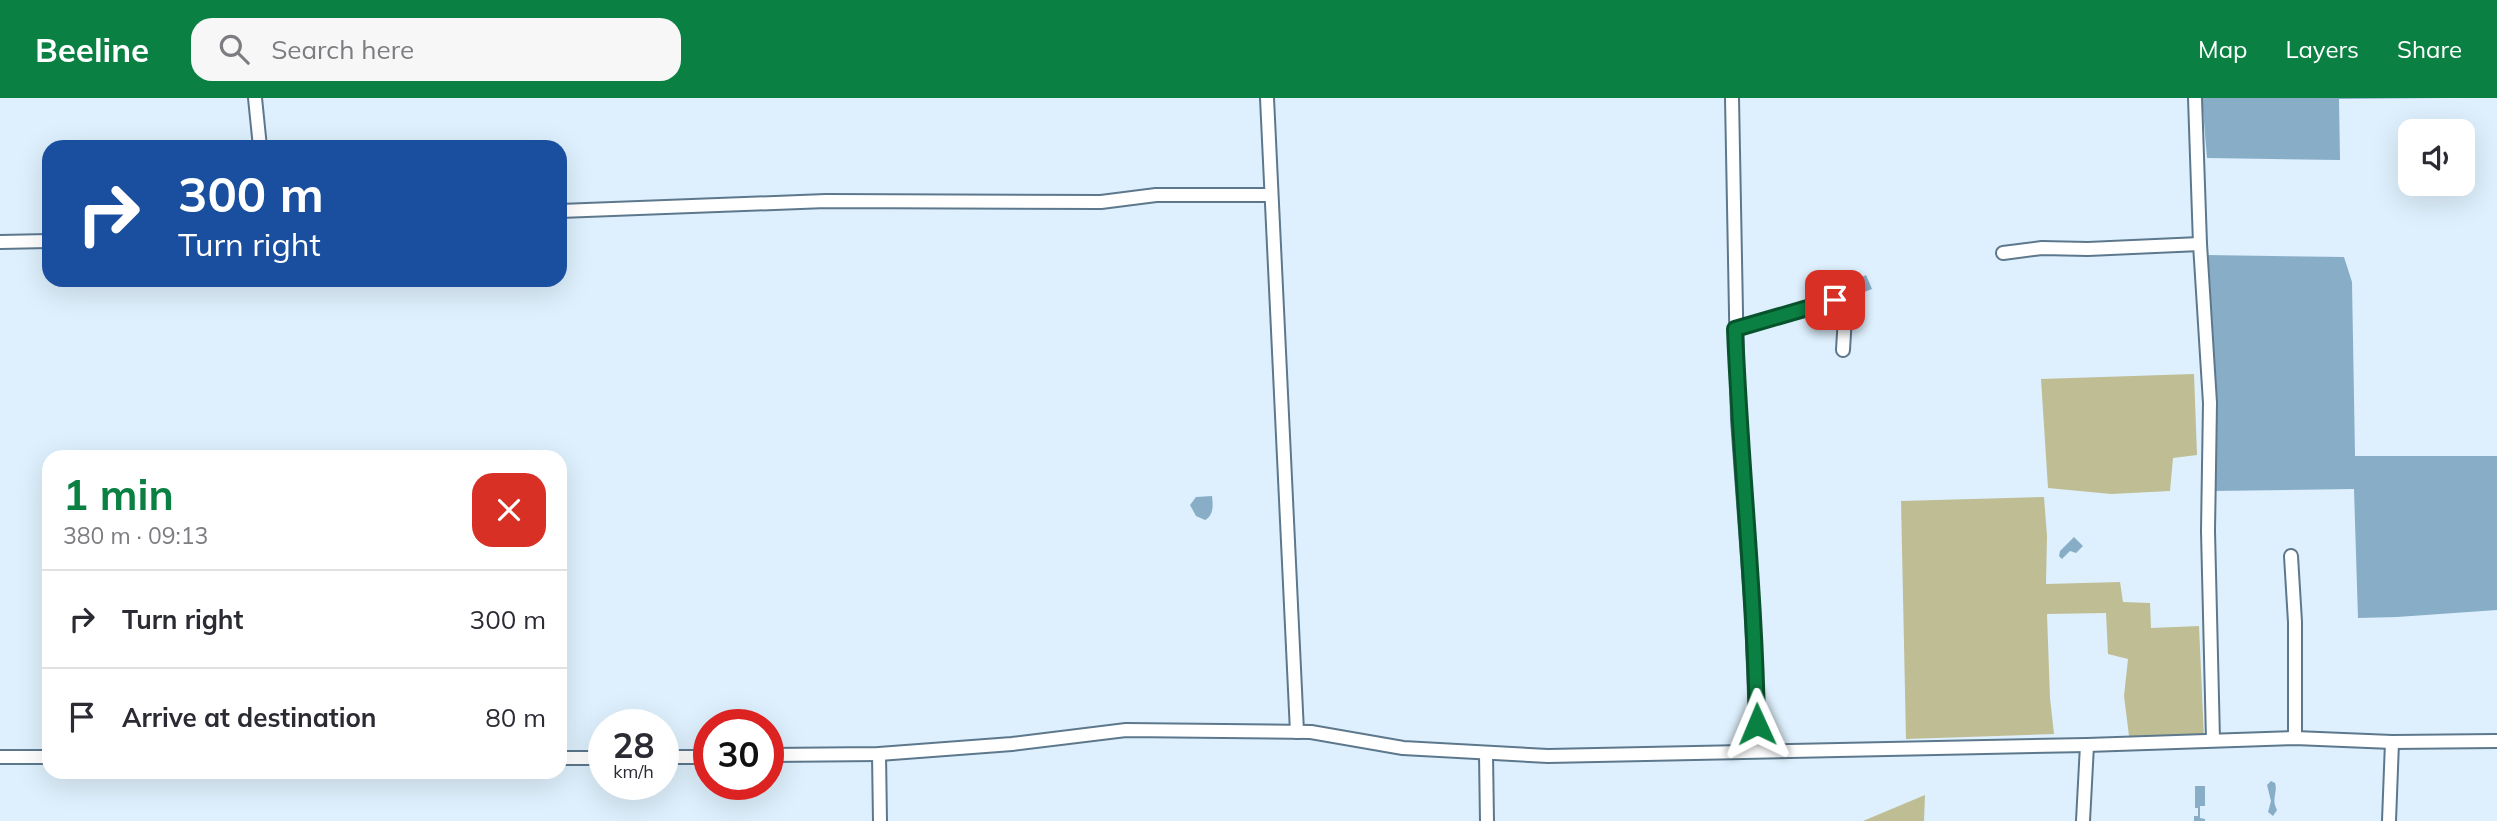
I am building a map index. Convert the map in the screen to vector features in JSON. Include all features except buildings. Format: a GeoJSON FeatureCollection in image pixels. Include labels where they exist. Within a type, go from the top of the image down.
{"type":"FeatureCollection","features":[{"type":"Feature","properties":{"kind":"street"},"geometry":{"type":"LineString","coordinates":[[255,98],[259,140]]}},
{"type":"Feature","properties":{"kind":"street"},"geometry":{"type":"LineString","coordinates":[[1267,98],[1297,732]]}},
{"type":"Feature","properties":{"kind":"street"},"geometry":{"type":"LineString","coordinates":[[1732,98],[1738,420],[1752,612],[1757,750]]}},
{"type":"Feature","properties":{"kind":"street"},"geometry":{"type":"LineString","coordinates":[[2196,98],[2200,244],[2210,403],[2208,531],[2213,740]]}},
{"type":"Feature","properties":{"kind":"street"},"geometry":{"type":"LineString","coordinates":[[567,212],[826,201],[1101,202],[1156,195],[1271,195]]}},
{"type":"Feature","properties":{"kind":"street"},"geometry":{"type":"LineString","coordinates":[[0,242],[42,242]]}},
{"type":"Feature","properties":{"kind":"street"},"geometry":{"type":"LineString","coordinates":[[2003,253],[2042,248],[2088,249],[2200,244]]}},
{"type":"Feature","properties":{"kind":"street"},"geometry":{"type":"LineString","coordinates":[[1735,329],[1835,300],[1844,316],[1843,350]]}},
{"type":"Feature","properties":{"kind":"street"},"geometry":{"type":"LineString","coordinates":[[2291,556],[2295,622],[2295,738]]}},
{"type":"Feature","properties":{"kind":"street"},"geometry":{"type":"LineString","coordinates":[[784,755],[879,754],[1012,744],[1126,730],[1311,732],[1404,748],[1548,756],[2295,738],[2497,741]]}},
{"type":"Feature","properties":{"kind":"street"},"geometry":{"type":"LineString","coordinates":[[2389,821],[2392,741]]}},
{"type":"Feature","properties":{"kind":"street"},"geometry":{"type":"LineString","coordinates":[[2083,821],[2087,745]]}},
{"type":"Feature","properties":{"kind":"street"},"geometry":{"type":"LineString","coordinates":[[879,754],[880,821]]}},
{"type":"Feature","properties":{"kind":"street"},"geometry":{"type":"LineString","coordinates":[[1486,754],[1487,821]]}},
{"type":"Feature","properties":{"kind":"street"},"geometry":{"type":"LineString","coordinates":[[0,757],[42,757]]}},
{"type":"Feature","properties":{"kind":"street"},"geometry":{"type":"LineString","coordinates":[[567,758],[588,758]]}},
{"type":"Feature","properties":{"kind":"shaded area"},"geometry":{"type":"Polygon","coordinates":[[[2194,374],[2197,455],[2173,458],[2170,491],[2111,494],[2048,488],[2041,379],[2194,374]]]}},
{"type":"Feature","properties":{"kind":"shaded area"},"geometry":{"type":"Polygon","coordinates":[[[2044,497],[2047,536],[2046,584],[2120,582],[2123,602],[2150,603],[2151,628],[2199,626],[2204,738],[2129,736],[2124,696],[2128,659],[2108,654],[2106,613],[2047,614],[2054,734],[1906,739],[1901,501],[2044,497]]]}},
{"type":"Feature","properties":{"kind":"shaded area"},"geometry":{"type":"Polygon","coordinates":[[[1925,795],[1924,821],[1863,821],[1925,795]]]}},
{"type":"Feature","properties":{"kind":"water"},"geometry":{"type":"Polygon","coordinates":[[[2202,98],[2445,98],[2339,99],[2340,160],[2207,158],[2202,98]]]}},
{"type":"Feature","properties":{"kind":"water"},"geometry":{"type":"Polygon","coordinates":[[[2206,255],[2344,257],[2352,282],[2355,456],[2497,456],[2497,610],[2358,618],[2354,489],[2212,491],[2206,255]]]}},
{"type":"Feature","properties":{"kind":"water"},"geometry":{"type":"Polygon","coordinates":[[[1866,275],[1872,289],[1859,294],[1855,285],[1858,279],[1866,275]]]}},
{"type":"Feature","properties":{"kind":"water"},"geometry":{"type":"Polygon","coordinates":[[[1212,496],[1210,515],[1205,520],[1196,516],[1190,505],[1196,497],[1212,496]]]}},
{"type":"Feature","properties":{"kind":"water"},"geometry":{"type":"Polygon","coordinates":[[[2074,537],[2083,546],[2076,553],[2070,551],[2062,559],[2059,556],[2060,551],[2074,537]]]}},
{"type":"Feature","properties":{"kind":"water"},"geometry":{"type":"Polygon","coordinates":[[[2271,781],[2276,787],[2277,810],[2273,816],[2268,812],[2271,801],[2267,785],[2271,781]]]}},
{"type":"Feature","properties":{"kind":"water"},"geometry":{"type":"Polygon","coordinates":[[[2195,786],[2205,786],[2205,806],[2200,806],[2200,818],[2205,821],[2194,821],[2194,816],[2198,816],[2198,808],[2195,808],[2195,786]]]}},
{"type":"Feature","properties":{"kind":"route"},"geometry":{"type":"LineString","coordinates":[[1757,724],[1735,329],[1835,300]]}}]}
